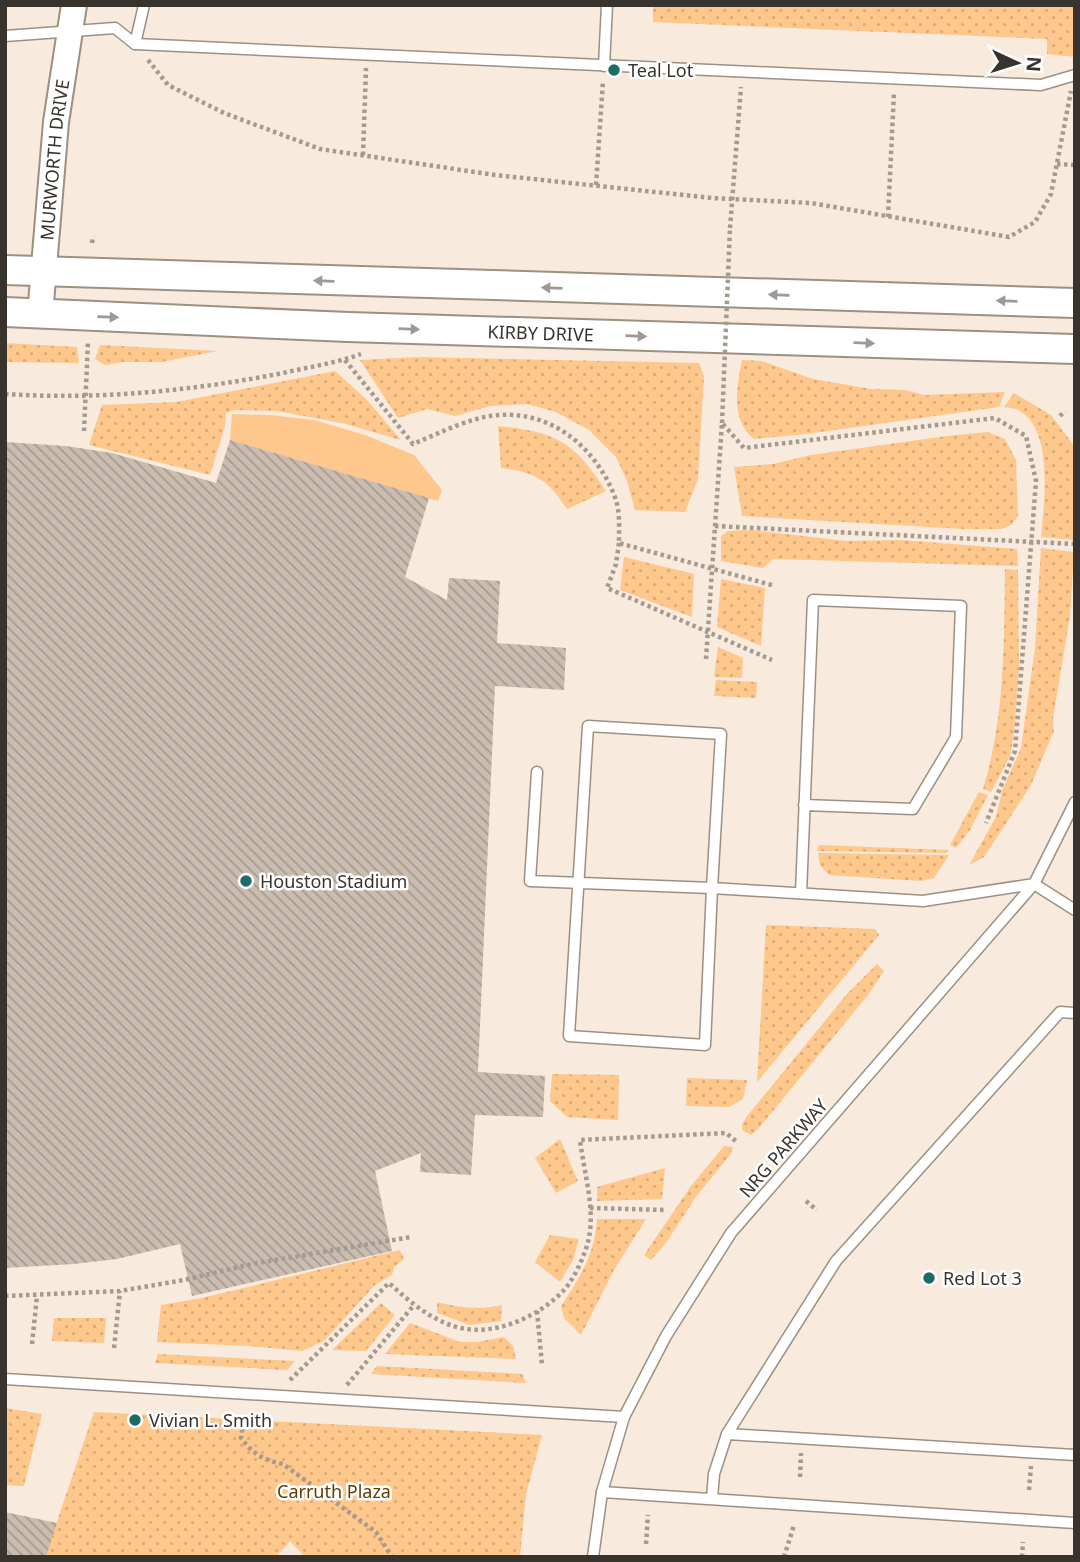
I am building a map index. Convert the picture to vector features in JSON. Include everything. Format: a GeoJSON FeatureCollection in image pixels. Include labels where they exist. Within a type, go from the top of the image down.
{"type":"FeatureCollection","features":[{"type":"Feature","properties":{"kind":"main road"},"geometry":{"type":"LineString","coordinates":[[5,270],[1075,303]]}},
{"type":"Feature","properties":{"kind":"main road"},"geometry":{"type":"LineString","coordinates":[[591,334],[593,289]]}},
{"type":"Feature","properties":{"kind":"main road","name":"KIRBY DRIVE"},"geometry":{"type":"LineString","coordinates":[[5,313],[1075,349]]}},
{"type":"Feature","properties":{"kind":"street","name":"MURWORTH DRIVE"},"geometry":{"type":"LineString","coordinates":[[40,315],[56,122],[74,5]]}},
{"type":"Feature","properties":{"kind":"lane"},"geometry":{"type":"LineString","coordinates":[[135,44],[144,5]]}},
{"type":"Feature","properties":{"kind":"lane"},"geometry":{"type":"LineString","coordinates":[[604,66],[607,5]]}},
{"type":"Feature","properties":{"kind":"lane"},"geometry":{"type":"LineString","coordinates":[[5,36],[115,28],[135,44],[1041,85],[1074,75]]}},
{"type":"Feature","properties":{"kind":"lane"},"geometry":{"type":"LineString","coordinates":[[801,893],[804,804],[813,600],[961,606],[956,737],[913,809],[804,804]]}},
{"type":"Feature","properties":{"kind":"lane"},"geometry":{"type":"LineString","coordinates":[[588,726],[721,734],[712,888],[705,1045],[569,1036],[588,726]]}},
{"type":"Feature","properties":{"kind":"lane"},"geometry":{"type":"LineString","coordinates":[[537,772],[530,881],[712,888],[923,901],[1034,884],[1075,910]]}},
{"type":"Feature","properties":{"kind":"lane","name":"NRG PARKWAY"},"geometry":{"type":"LineString","coordinates":[[593,1557],[602,1492],[624,1416],[666,1336],[731,1233],[1034,884],[1075,802]]}},
{"type":"Feature","properties":{"kind":"lane"},"geometry":{"type":"LineString","coordinates":[[712,1498],[715,1474],[727,1434],[836,1261],[1060,1012],[1075,1013]]}},
{"type":"Feature","properties":{"kind":"lane"},"geometry":{"type":"LineString","coordinates":[[5,1379],[624,1416]]}},
{"type":"Feature","properties":{"kind":"lane"},"geometry":{"type":"LineString","coordinates":[[727,1434],[1075,1455]]}},
{"type":"Feature","properties":{"kind":"lane"},"geometry":{"type":"LineString","coordinates":[[602,1492],[1075,1523]]}},
{"type":"Feature","properties":{"kind":"path"},"geometry":{"type":"LineString","coordinates":[[135,44],[168,85],[224,113],[320,149],[495,175],[732,199],[811,203],[1009,237],[1035,222],[1051,194],[1074,75]]}},
{"type":"Feature","properties":{"kind":"path"},"geometry":{"type":"LineString","coordinates":[[363,155],[367,55]]}},
{"type":"Feature","properties":{"kind":"path"},"geometry":{"type":"LineString","coordinates":[[596,185],[604,66]]}},
{"type":"Feature","properties":{"kind":"path"},"geometry":{"type":"LineString","coordinates":[[706,659],[722,423],[730,228],[742,72]]}},
{"type":"Feature","properties":{"kind":"path"},"geometry":{"type":"LineString","coordinates":[[888,217],[895,79]]}},
{"type":"Feature","properties":{"kind":"path"},"geometry":{"type":"LineString","coordinates":[[1058,164],[1075,165]]}},
{"type":"Feature","properties":{"kind":"path"},"geometry":{"type":"LineString","coordinates":[[92,243],[93,236]]}},
{"type":"Feature","properties":{"kind":"path"},"geometry":{"type":"LineString","coordinates":[[84,431],[88,334]]}},
{"type":"Feature","properties":{"kind":"path"},"geometry":{"type":"LineString","coordinates":[[5,394],[129,395],[193,388],[345,360],[371,351]]}},
{"type":"Feature","properties":{"kind":"path"},"geometry":{"type":"LineString","coordinates":[[345,360],[413,444],[475,420],[500,415],[533,418],[559,426],[587,451],[605,476],[617,502],[619,543],[616,564],[607,588],[772,660]]}},
{"type":"Feature","properties":{"kind":"path"},"geometry":{"type":"LineString","coordinates":[[1060,415],[1065,411]]}},
{"type":"Feature","properties":{"kind":"path"},"geometry":{"type":"LineString","coordinates":[[722,423],[744,449],[995,418],[1026,436],[1036,481],[1015,751],[986,823]]}},
{"type":"Feature","properties":{"kind":"path"},"geometry":{"type":"LineString","coordinates":[[715,526],[1075,544]]}},
{"type":"Feature","properties":{"kind":"path"},"geometry":{"type":"LineString","coordinates":[[619,543],[775,586]]}},
{"type":"Feature","properties":{"kind":"path"},"geometry":{"type":"LineString","coordinates":[[270,1395],[290,1380],[389,1283],[430,1316],[460,1328],[479,1331],[504,1327],[537,1311],[565,1290],[580,1263],[588,1241],[590,1208],[580,1140],[726,1133],[738,1143]]}},
{"type":"Feature","properties":{"kind":"path"},"geometry":{"type":"LineString","coordinates":[[806,1200],[817,1210]]}},
{"type":"Feature","properties":{"kind":"path"},"geometry":{"type":"LineString","coordinates":[[590,1208],[666,1210]]}},
{"type":"Feature","properties":{"kind":"path"},"geometry":{"type":"LineString","coordinates":[[5,1296],[120,1291],[252,1264],[411,1237]]}},
{"type":"Feature","properties":{"kind":"path"},"geometry":{"type":"LineString","coordinates":[[114,1348],[120,1291]]}},
{"type":"Feature","properties":{"kind":"path"},"geometry":{"type":"LineString","coordinates":[[32,1343],[37,1296]]}},
{"type":"Feature","properties":{"kind":"path"},"geometry":{"type":"LineString","coordinates":[[336,1399],[414,1305]]}},
{"type":"Feature","properties":{"kind":"path"},"geometry":{"type":"LineString","coordinates":[[537,1311],[542,1365]]}},
{"type":"Feature","properties":{"kind":"path"},"geometry":{"type":"LineString","coordinates":[[258,1416],[243,1425],[241,1438],[252,1452],[267,1461],[282,1464],[376,1532],[393,1557]]}},
{"type":"Feature","properties":{"kind":"path"},"geometry":{"type":"LineString","coordinates":[[646,1544],[648,1515]]}},
{"type":"Feature","properties":{"kind":"path"},"geometry":{"type":"LineString","coordinates":[[784,1557],[794,1525]]}},
{"type":"Feature","properties":{"kind":"path"},"geometry":{"type":"LineString","coordinates":[[1022,1557],[1023,1542]]}},
{"type":"Feature","properties":{"kind":"green space"},"geometry":{"type":"Polygon","coordinates":[[[653,5],[1075,5],[1075,57],[1047,54],[1047,39],[653,22],[653,5]]]}},
{"type":"Feature","properties":{"kind":"green space"},"geometry":{"type":"Polygon","coordinates":[[[5,343],[77,347],[79,363],[5,362],[5,343]]]}},
{"type":"Feature","properties":{"kind":"green space"},"geometry":{"type":"Polygon","coordinates":[[[100,345],[217,351],[162,362],[105,365],[95,359],[100,345]]]}},
{"type":"Feature","properties":{"kind":"green space"},"geometry":{"type":"Polygon","coordinates":[[[418,357],[699,363],[704,376],[698,479],[685,512],[635,510],[627,481],[616,457],[589,430],[556,412],[527,404],[490,406],[455,416],[427,409],[398,418],[360,360],[418,357]]]}},
{"type":"Feature","properties":{"kind":"green space"},"geometry":{"type":"Polygon","coordinates":[[[742,360],[761,361],[813,379],[871,389],[905,390],[924,395],[1005,392],[999,407],[754,439],[746,431],[738,413],[737,392],[742,360]]]}},
{"type":"Feature","properties":{"kind":"green space"},"geometry":{"type":"Polygon","coordinates":[[[335,371],[367,400],[401,440],[342,423],[276,411],[235,410],[226,413],[225,426],[210,475],[89,445],[102,405],[177,402],[335,371]]]}},
{"type":"Feature","properties":{"kind":"green space"},"geometry":{"type":"Polygon","coordinates":[[[1014,393],[1051,415],[1075,447],[1075,540],[1041,537],[1045,488],[1042,451],[1031,421],[1018,410],[1004,407],[1014,393]]]}},
{"type":"Feature","properties":{"kind":"green space"},"geometry":{"type":"Polygon","coordinates":[[[232,414],[314,420],[365,435],[414,455],[442,490],[438,501],[230,440],[232,414]]]}},
{"type":"Feature","properties":{"kind":"green space"},"geometry":{"type":"Polygon","coordinates":[[[498,426],[535,432],[562,442],[584,461],[606,491],[567,509],[554,491],[540,479],[523,472],[501,468],[498,426]]]}},
{"type":"Feature","properties":{"kind":"green space"},"geometry":{"type":"Polygon","coordinates":[[[988,432],[1005,439],[1016,460],[1018,516],[1011,525],[1001,529],[742,516],[734,467],[773,464],[811,455],[988,432]]]}},
{"type":"Feature","properties":{"kind":"green space"},"geometry":{"type":"Polygon","coordinates":[[[752,530],[846,541],[900,540],[1017,549],[1018,566],[773,559],[763,568],[721,561],[721,536],[728,531],[752,530]]]}},
{"type":"Feature","properties":{"kind":"green space"},"geometry":{"type":"Polygon","coordinates":[[[1041,548],[1074,552],[1070,616],[1053,718],[1054,731],[1031,785],[984,857],[969,865],[996,817],[1002,791],[1021,748],[1035,648],[1041,548]]]}},
{"type":"Feature","properties":{"kind":"green space"},"geometry":{"type":"Polygon","coordinates":[[[624,557],[694,574],[692,617],[620,590],[624,557]]]}},
{"type":"Feature","properties":{"kind":"green space"},"geometry":{"type":"Polygon","coordinates":[[[1005,569],[1018,570],[1019,669],[1010,756],[991,792],[983,789],[996,735],[999,708],[1005,569]]]}},
{"type":"Feature","properties":{"kind":"green space"},"geometry":{"type":"Polygon","coordinates":[[[721,579],[765,588],[761,646],[717,627],[721,579]]]}},
{"type":"Feature","properties":{"kind":"green space"},"geometry":{"type":"Polygon","coordinates":[[[718,647],[743,658],[742,678],[714,677],[718,647]]]}},
{"type":"Feature","properties":{"kind":"green space"},"geometry":{"type":"Polygon","coordinates":[[[716,680],[757,682],[756,698],[714,696],[716,680]]]}},
{"type":"Feature","properties":{"kind":"green space"},"geometry":{"type":"Polygon","coordinates":[[[979,792],[988,795],[970,830],[956,848],[950,845],[979,792]]]}},
{"type":"Feature","properties":{"kind":"green space"},"geometry":{"type":"Polygon","coordinates":[[[819,845],[948,850],[947,853],[817,851],[819,845]]]}},
{"type":"Feature","properties":{"kind":"green space"},"geometry":{"type":"Polygon","coordinates":[[[818,853],[949,855],[934,878],[921,881],[829,875],[820,865],[818,853]]]}},
{"type":"Feature","properties":{"kind":"green space"},"geometry":{"type":"Polygon","coordinates":[[[766,925],[875,929],[879,935],[757,1082],[766,925]]]}},
{"type":"Feature","properties":{"kind":"green space"},"geometry":{"type":"Polygon","coordinates":[[[877,964],[884,971],[868,995],[758,1129],[751,1135],[742,1130],[742,1124],[748,1115],[847,994],[877,964]]]}},
{"type":"Feature","properties":{"kind":"green space"},"geometry":{"type":"Polygon","coordinates":[[[552,1074],[619,1075],[618,1120],[567,1117],[550,1101],[552,1074]]]}},
{"type":"Feature","properties":{"kind":"green space"},"geometry":{"type":"Polygon","coordinates":[[[687,1078],[747,1080],[743,1099],[729,1107],[686,1106],[687,1078]]]}},
{"type":"Feature","properties":{"kind":"green space"},"geometry":{"type":"Polygon","coordinates":[[[560,1139],[578,1181],[556,1193],[535,1158],[560,1139]]]}},
{"type":"Feature","properties":{"kind":"green space"},"geometry":{"type":"Polygon","coordinates":[[[724,1146],[733,1147],[730,1155],[695,1198],[666,1243],[651,1260],[644,1255],[691,1186],[724,1146]]]}},
{"type":"Feature","properties":{"kind":"green space"},"geometry":{"type":"Polygon","coordinates":[[[665,1168],[662,1199],[597,1201],[597,1187],[665,1168]]]}},
{"type":"Feature","properties":{"kind":"green space"},"geometry":{"type":"Polygon","coordinates":[[[597,1219],[646,1219],[614,1270],[581,1335],[564,1318],[561,1306],[585,1265],[593,1243],[597,1219]]]}},
{"type":"Feature","properties":{"kind":"green space"},"geometry":{"type":"Polygon","coordinates":[[[550,1235],[579,1239],[573,1260],[560,1282],[535,1262],[550,1235]]]}},
{"type":"Feature","properties":{"kind":"green space"},"geometry":{"type":"Polygon","coordinates":[[[400,1250],[404,1259],[394,1267],[392,1275],[375,1285],[324,1341],[302,1351],[157,1342],[161,1305],[202,1298],[400,1250]]]}},
{"type":"Feature","properties":{"kind":"green space"},"geometry":{"type":"Polygon","coordinates":[[[437,1302],[470,1308],[502,1305],[501,1321],[470,1325],[437,1313],[437,1302]]]}},
{"type":"Feature","properties":{"kind":"green space"},"geometry":{"type":"Polygon","coordinates":[[[381,1303],[395,1315],[366,1351],[332,1350],[381,1303]]]}},
{"type":"Feature","properties":{"kind":"green space"},"geometry":{"type":"Polygon","coordinates":[[[54,1318],[106,1318],[104,1343],[52,1341],[54,1318]]]}},
{"type":"Feature","properties":{"kind":"green space"},"geometry":{"type":"Polygon","coordinates":[[[410,1323],[460,1342],[504,1337],[513,1346],[516,1359],[385,1354],[410,1323]]]}},
{"type":"Feature","properties":{"kind":"green space"},"geometry":{"type":"Polygon","coordinates":[[[158,1354],[295,1361],[287,1370],[155,1363],[158,1354]]]}},
{"type":"Feature","properties":{"kind":"green space"},"geometry":{"type":"Polygon","coordinates":[[[377,1366],[522,1374],[526,1383],[371,1374],[377,1366]]]}},
{"type":"Feature","properties":{"kind":"green space"},"geometry":{"type":"Polygon","coordinates":[[[5,1408],[42,1414],[24,1486],[5,1485],[5,1408]]]}},
{"type":"Feature","properties":{"kind":"green space","name":"Carruth Plaza"},"geometry":{"type":"Polygon","coordinates":[[[94,1412],[542,1435],[526,1494],[520,1557],[305,1557],[290,1541],[276,1557],[55,1557],[46,1554],[94,1412]]]}},
{"type":"Feature","properties":{"kind":"building","name":"Houston Stadium"},"geometry":{"type":"Polygon","coordinates":[[[230,440],[429,498],[405,577],[447,600],[449,578],[500,581],[497,643],[566,648],[564,690],[495,686],[478,1072],[545,1076],[543,1117],[475,1115],[471,1175],[420,1172],[421,1153],[375,1171],[392,1251],[192,1296],[180,1244],[117,1259],[5,1268],[5,442],[66,446],[112,453],[216,483],[230,440]]]}},
{"type":"Feature","properties":{"kind":"building"},"geometry":{"type":"Polygon","coordinates":[[[5,1512],[57,1523],[46,1557],[5,1557],[5,1512]]]}},
{"type":"Feature","properties":{"kind":"place","name":"Teal Lot"},"geometry":{"type":"Point","coordinates":[614,70]}},
{"type":"Feature","properties":{"kind":"place","name":"Houston Stadium"},"geometry":{"type":"Point","coordinates":[246,881]}},
{"type":"Feature","properties":{"kind":"place","name":"Red Lot 3"},"geometry":{"type":"Point","coordinates":[929,1278]}},
{"type":"Feature","properties":{"kind":"place","name":"Vivian L. Smith"},"geometry":{"type":"Point","coordinates":[135,1420]}}]}
